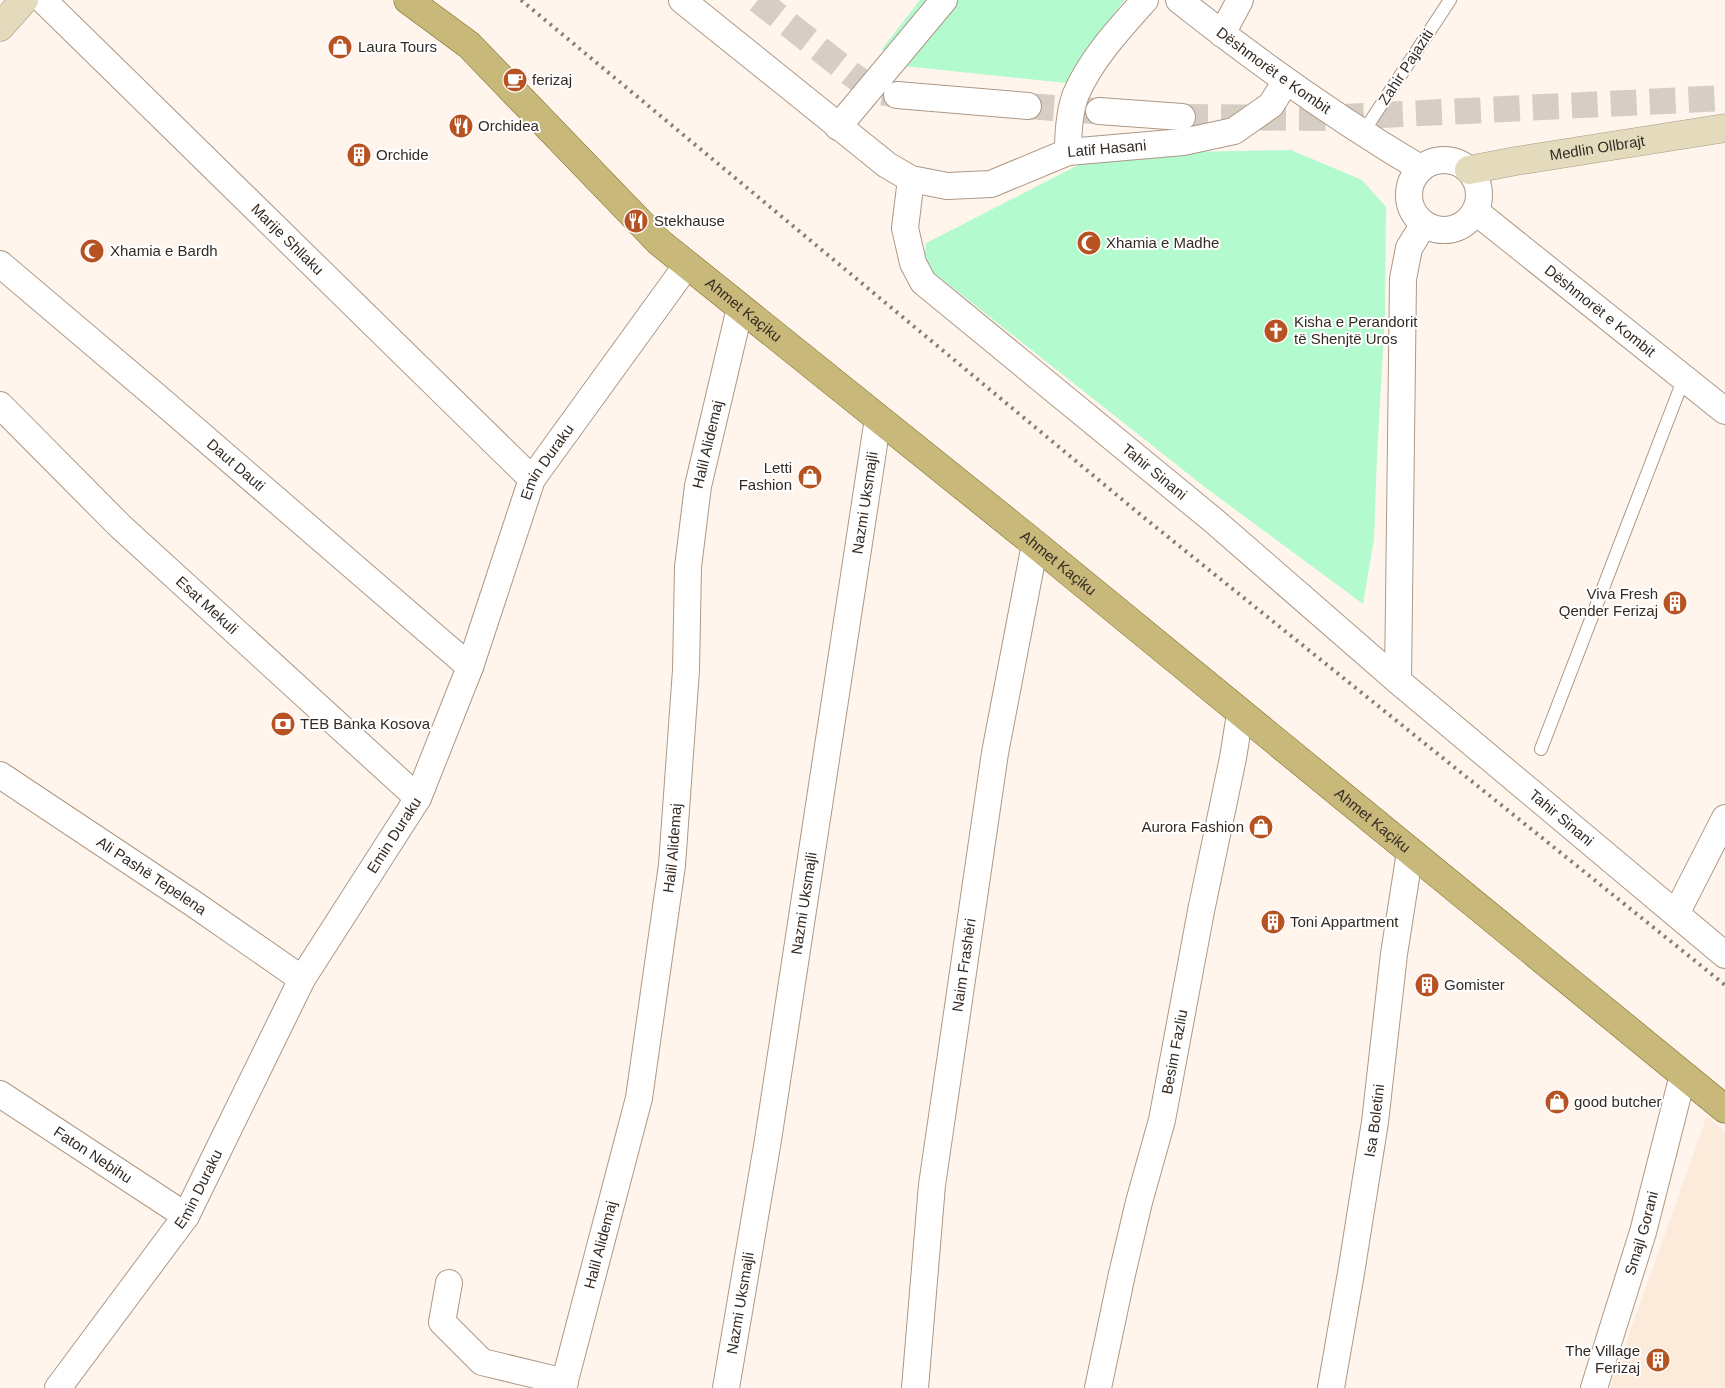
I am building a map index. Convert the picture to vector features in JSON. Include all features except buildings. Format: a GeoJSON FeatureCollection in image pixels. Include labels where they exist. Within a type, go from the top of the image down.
{"type":"FeatureCollection","features":[{"type":"Feature","properties":{"kind":"main road"},"geometry":{"type":"LineString","coordinates":[[0,27],[24,0]]}},
{"type":"Feature","properties":{"kind":"main road","name":"Ahmet Kaçiku"},"geometry":{"type":"LineString","coordinates":[[408,0],[469,45],[659,242],[1035,544],[1240,714],[1725,1109]]}},
{"type":"Feature","properties":{"kind":"main road","name":"Medlin Ollbrajt"},"geometry":{"type":"LineString","coordinates":[[1469,170],[1725,128]]}},
{"type":"Feature","properties":{"kind":"street","name":"Marije Shllaku"},"geometry":{"type":"LineString","coordinates":[[43,0],[532,479]]}},
{"type":"Feature","properties":{"kind":"street","name":"Latif Hasani"},"geometry":{"type":"LineString","coordinates":[[682,0],[887,165],[911,178],[947,186],[991,184],[1068,152],[1183,142],[1234,131],[1271,105],[1286,81]]}},
{"type":"Feature","properties":{"kind":"street"},"geometry":{"type":"LineString","coordinates":[[838,126],[944,0]]}},
{"type":"Feature","properties":{"kind":"street"},"geometry":{"type":"LineString","coordinates":[[1068,152],[1068,131],[1076,94],[1098,55],[1145,0]]}},
{"type":"Feature","properties":{"kind":"street","name":"Dëshmorët e Kombit"},"geometry":{"type":"LineString","coordinates":[[1179,0],[1286,81],[1362,134],[1420,168]]}},
{"type":"Feature","properties":{"kind":"street"},"geometry":{"type":"LineString","coordinates":[[1222,34],[1240,0]]}},
{"type":"Feature","properties":{"kind":"street"},"geometry":{"type":"LineString","coordinates":[[897,95],[1028,106]]}},
{"type":"Feature","properties":{"kind":"street","name":"Latif Hasani"},"geometry":{"type":"LineString","coordinates":[[1099,111],[1182,117]]}},
{"type":"Feature","properties":{"kind":"street"},"geometry":{"type":"LineString","coordinates":[[1445,159],[1458,163],[1469,170],[1476,179],[1479,201],[1475,211],[1467,221],[1446,230],[1424,224],[1413,212],[1408,197],[1411,181],[1420,168],[1432,161],[1445,159]]}},
{"type":"Feature","properties":{"kind":"street","name":"Tahir Sinani"},"geometry":{"type":"LineString","coordinates":[[911,178],[905,228],[913,263],[923,282],[1212,520],[1398,681],[1725,954]]}},
{"type":"Feature","properties":{"kind":"street","name":"Dëshmorët e Kombit"},"geometry":{"type":"LineString","coordinates":[[1475,211],[1725,411]]}},
{"type":"Feature","properties":{"kind":"street"},"geometry":{"type":"LineString","coordinates":[[1398,681],[1403,279],[1409,248],[1424,224]]}},
{"type":"Feature","properties":{"kind":"street","name":"Daut Dauti"},"geometry":{"type":"LineString","coordinates":[[0,264],[470,667]]}},
{"type":"Feature","properties":{"kind":"street","name":"Emin Duraku"},"geometry":{"type":"LineString","coordinates":[[58,1388],[186,1216],[302,979],[418,798],[470,667],[532,479],[687,265]]}},
{"type":"Feature","properties":{"kind":"street","name":"Halil Alidemaj"},"geometry":{"type":"LineString","coordinates":[[449,1283],[442,1322],[482,1362],[564,1385],[638,1098],[672,866],[686,670],[689,558],[698,486],[740,308]]}},
{"type":"Feature","properties":{"kind":"street","name":"Esat Mekuli"},"geometry":{"type":"LineString","coordinates":[[0,405],[120,526],[418,798]]}},
{"type":"Feature","properties":{"kind":"street","name":"Nazmi Uksmajli"},"geometry":{"type":"LineString","coordinates":[[726,1388],[768,1140],[878,418]]}},
{"type":"Feature","properties":{"kind":"street","name":"Naim Frashëri"},"geometry":{"type":"LineString","coordinates":[[915,1388],[935,1165],[995,753],[1035,544]]}},
{"type":"Feature","properties":{"kind":"street","name":"Besim Fazliu"},"geometry":{"type":"LineString","coordinates":[[1098,1388],[1126,1256],[1162,1120],[1240,714]]}},
{"type":"Feature","properties":{"kind":"street","name":"Ali Pashë Tepelena"},"geometry":{"type":"LineString","coordinates":[[0,775],[194,904],[302,979]]}},
{"type":"Feature","properties":{"kind":"street"},"geometry":{"type":"LineString","coordinates":[[1676,914],[1725,818]]}},
{"type":"Feature","properties":{"kind":"street","name":"Isa Boletini"},"geometry":{"type":"LineString","coordinates":[[1331,1388],[1352,1273],[1374,1132],[1394,954],[1410,852]]}},
{"type":"Feature","properties":{"kind":"street","name":"Smajl Gorani"},"geometry":{"type":"LineString","coordinates":[[1594,1388],[1643,1232],[1683,1075]]}},
{"type":"Feature","properties":{"kind":"street","name":"Faton Nebihu"},"geometry":{"type":"LineString","coordinates":[[0,1094],[186,1216]]}},
{"type":"Feature","properties":{"kind":"lane","name":"Zahir Pajaziti"},"geometry":{"type":"LineString","coordinates":[[1362,134],[1450,0]]}},
{"type":"Feature","properties":{"kind":"lane"},"geometry":{"type":"LineString","coordinates":[[1541,749],[1684,378]]}},
{"type":"Feature","properties":{"kind":"shaded area"},"geometry":{"type":"Polygon","coordinates":[[[1707,1116],[1725,1132],[1725,1388],[1610,1388],[1707,1116]]]}},
{"type":"Feature","properties":{"kind":"green space"},"geometry":{"type":"Polygon","coordinates":[[[920,0],[1124,0],[1066,83],[903,66],[882,49],[920,0]]]}},
{"type":"Feature","properties":{"kind":"green space"},"geometry":{"type":"Polygon","coordinates":[[[1291,150],[1362,180],[1386,207],[1385,314],[1374,539],[1363,604],[1206,488],[924,265],[926,243],[1094,157],[1136,153],[1291,150]]]}},
{"type":"Feature","properties":{"kind":"tunnel"},"geometry":{"type":"LineString","coordinates":[[758,0],[875,91],[897,95]]}},
{"type":"Feature","properties":{"kind":"tunnel"},"geometry":{"type":"LineString","coordinates":[[1182,117],[1323,118],[1725,98]]}},
{"type":"Feature","properties":{"kind":"tunnel"},"geometry":{"type":"LineString","coordinates":[[1028,106],[1093,111]]}},
{"type":"Feature","properties":{"kind":"railway"},"geometry":{"type":"LineString","coordinates":[[521,0],[1142,516],[1725,985]]}},
{"type":"Feature","properties":{"kind":"place","name":"Laura Tours"},"geometry":{"type":"Point","coordinates":[340,47]}},
{"type":"Feature","properties":{"kind":"place","name":"ferizaj"},"geometry":{"type":"Point","coordinates":[515,80]}},
{"type":"Feature","properties":{"kind":"place","name":"Orchidea"},"geometry":{"type":"Point","coordinates":[461,126]}},
{"type":"Feature","properties":{"kind":"place","name":"Orchide"},"geometry":{"type":"Point","coordinates":[359,155]}},
{"type":"Feature","properties":{"kind":"place","name":"Stekhause"},"geometry":{"type":"Point","coordinates":[636,221]}},
{"type":"Feature","properties":{"kind":"place","name":"Xhamia e Madhe"},"geometry":{"type":"Point","coordinates":[1089,243]}},
{"type":"Feature","properties":{"kind":"place","name":"Xhamia e Bardh"},"geometry":{"type":"Point","coordinates":[92,251]}},
{"type":"Feature","properties":{"kind":"place","name":"Kisha e Perandorit të Shenjtë Uros"},"geometry":{"type":"Point","coordinates":[1276,331]}},
{"type":"Feature","properties":{"kind":"place","name":"Letti Fashion"},"geometry":{"type":"Point","coordinates":[810,477]}},
{"type":"Feature","properties":{"kind":"place","name":"Viva Fresh Qender Ferizaj"},"geometry":{"type":"Point","coordinates":[1675,603]}},
{"type":"Feature","properties":{"kind":"place","name":"TEB Banka Kosova"},"geometry":{"type":"Point","coordinates":[283,724]}},
{"type":"Feature","properties":{"kind":"place","name":"Aurora Fashion"},"geometry":{"type":"Point","coordinates":[1261,827]}},
{"type":"Feature","properties":{"kind":"place","name":"Toni Appartment"},"geometry":{"type":"Point","coordinates":[1273,922]}},
{"type":"Feature","properties":{"kind":"place","name":"Gomister"},"geometry":{"type":"Point","coordinates":[1427,985]}},
{"type":"Feature","properties":{"kind":"place","name":"good butcher"},"geometry":{"type":"Point","coordinates":[1557,1102]}},
{"type":"Feature","properties":{"kind":"place","name":"The Village Ferizaj"},"geometry":{"type":"Point","coordinates":[1658,1360]}}]}
